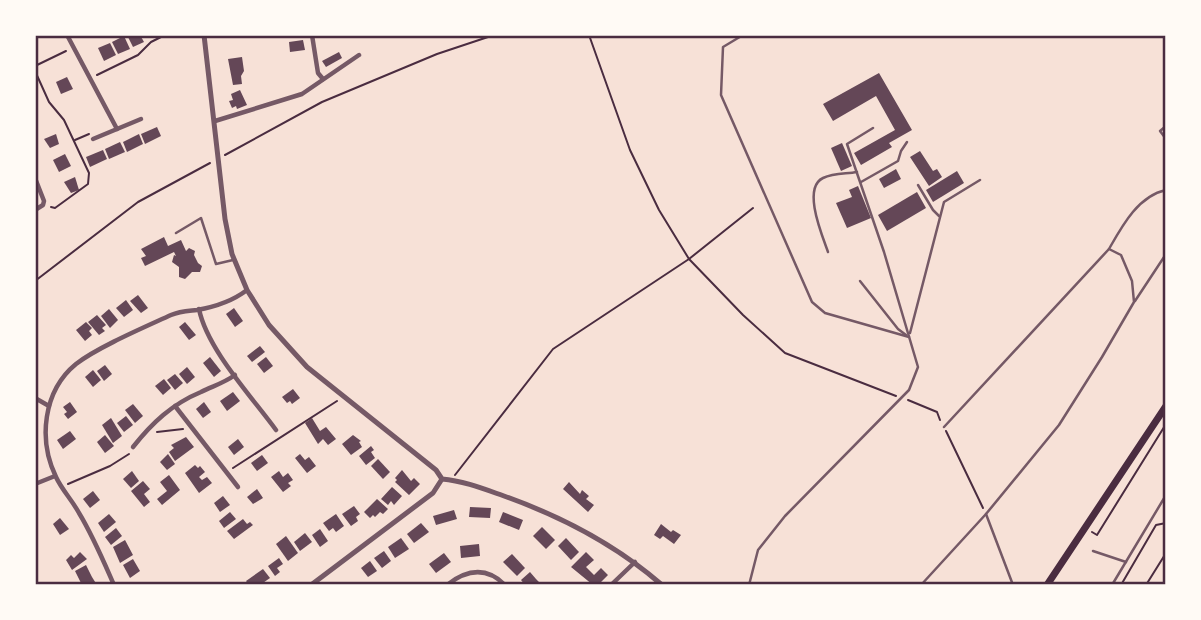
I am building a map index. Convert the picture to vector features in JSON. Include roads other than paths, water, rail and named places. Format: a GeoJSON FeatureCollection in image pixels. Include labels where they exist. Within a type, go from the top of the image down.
{"type":"FeatureCollection","features":[{"type":"Feature","properties":{"kind":"main road"},"geometry":{"type":"LineString","coordinates":[[1047,585],[1166,406]]}},
{"type":"Feature","properties":{"kind":"street"},"geometry":{"type":"LineString","coordinates":[[67,35],[117,129]]}},
{"type":"Feature","properties":{"kind":"street"},"geometry":{"type":"LineString","coordinates":[[204,35],[228,237],[234,260],[247,290],[293,354],[436,470],[442,479],[467,483],[544,510],[605,542],[635,562],[662,585]]}},
{"type":"Feature","properties":{"kind":"street"},"geometry":{"type":"LineString","coordinates":[[312,35],[318,73],[323,79]]}},
{"type":"Feature","properties":{"kind":"street"},"geometry":{"type":"LineString","coordinates":[[215,121],[302,94],[359,55]]}},
{"type":"Feature","properties":{"kind":"street"},"geometry":{"type":"LineString","coordinates":[[93,139],[141,119]]}},
{"type":"Feature","properties":{"kind":"street"},"geometry":{"type":"LineString","coordinates":[[35,178],[43,197],[43,205],[35,210]]}},
{"type":"Feature","properties":{"kind":"street"},"geometry":{"type":"LineString","coordinates":[[114,585],[90,531],[61,487],[48,457],[45,437],[49,406],[63,377],[86,358],[174,313],[199,309],[247,290]]}},
{"type":"Feature","properties":{"kind":"street"},"geometry":{"type":"LineString","coordinates":[[199,309],[206,333],[276,430]]}},
{"type":"Feature","properties":{"kind":"street"},"geometry":{"type":"LineString","coordinates":[[133,447],[155,421],[175,406],[204,390],[225,383],[235,375]]}},
{"type":"Feature","properties":{"kind":"street"},"geometry":{"type":"LineString","coordinates":[[35,398],[49,406]]}},
{"type":"Feature","properties":{"kind":"street"},"geometry":{"type":"LineString","coordinates":[[175,406],[238,487]]}},
{"type":"Feature","properties":{"kind":"street"},"geometry":{"type":"LineString","coordinates":[[35,484],[55,476]]}},
{"type":"Feature","properties":{"kind":"street"},"geometry":{"type":"LineString","coordinates":[[311,585],[433,493],[442,479]]}},
{"type":"Feature","properties":{"kind":"street"},"geometry":{"type":"LineString","coordinates":[[611,585],[635,562]]}},
{"type":"Feature","properties":{"kind":"street"},"geometry":{"type":"LineString","coordinates":[[447,585],[462,575],[475,571],[493,575],[505,585]]}},
{"type":"Feature","properties":{"kind":"lane"},"geometry":{"type":"LineString","coordinates":[[743,35],[723,47],[721,95],[812,302],[825,313],[909,337]]}},
{"type":"Feature","properties":{"kind":"lane"},"geometry":{"type":"LineString","coordinates":[[1166,126],[1160,131],[1166,138]]}},
{"type":"Feature","properties":{"kind":"lane"},"geometry":{"type":"LineString","coordinates":[[749,585],[758,550],[785,516],[909,390],[918,367],[847,144],[873,128]]}},
{"type":"Feature","properties":{"kind":"lane"},"geometry":{"type":"LineString","coordinates":[[861,182],[898,161],[907,142]]}},
{"type":"Feature","properties":{"kind":"lane"},"geometry":{"type":"LineString","coordinates":[[828,251],[813,200],[814,190],[817,182],[825,177],[857,172]]}},
{"type":"Feature","properties":{"kind":"lane"},"geometry":{"type":"LineString","coordinates":[[909,337],[944,202],[980,180]]}},
{"type":"Feature","properties":{"kind":"lane"},"geometry":{"type":"LineString","coordinates":[[918,185],[939,216]]}},
{"type":"Feature","properties":{"kind":"lane"},"geometry":{"type":"LineString","coordinates":[[944,428],[1110,249],[1124,222],[1140,205],[1160,191],[1166,190]]}},
{"type":"Feature","properties":{"kind":"lane"},"geometry":{"type":"LineString","coordinates":[[176,233],[201,218],[216,264],[234,260]]}},
{"type":"Feature","properties":{"kind":"lane"},"geometry":{"type":"LineString","coordinates":[[1110,249],[1121,255],[1132,281],[1134,302]]}},
{"type":"Feature","properties":{"kind":"lane"},"geometry":{"type":"LineString","coordinates":[[920,585],[986,514],[1059,425],[1166,254]]}},
{"type":"Feature","properties":{"kind":"lane"},"geometry":{"type":"LineString","coordinates":[[860,281],[898,329],[909,337]]}},
{"type":"Feature","properties":{"kind":"lane"},"geometry":{"type":"LineString","coordinates":[[1112,585],[1166,495]]}},
{"type":"Feature","properties":{"kind":"lane"},"geometry":{"type":"LineString","coordinates":[[986,514],[1013,585]]}},
{"type":"Feature","properties":{"kind":"lane"},"geometry":{"type":"LineString","coordinates":[[1093,551],[1127,562]]}},
{"type":"Feature","properties":{"kind":"lane"},"geometry":{"type":"LineString","coordinates":[[1164,585],[1166,580]]}}]}
